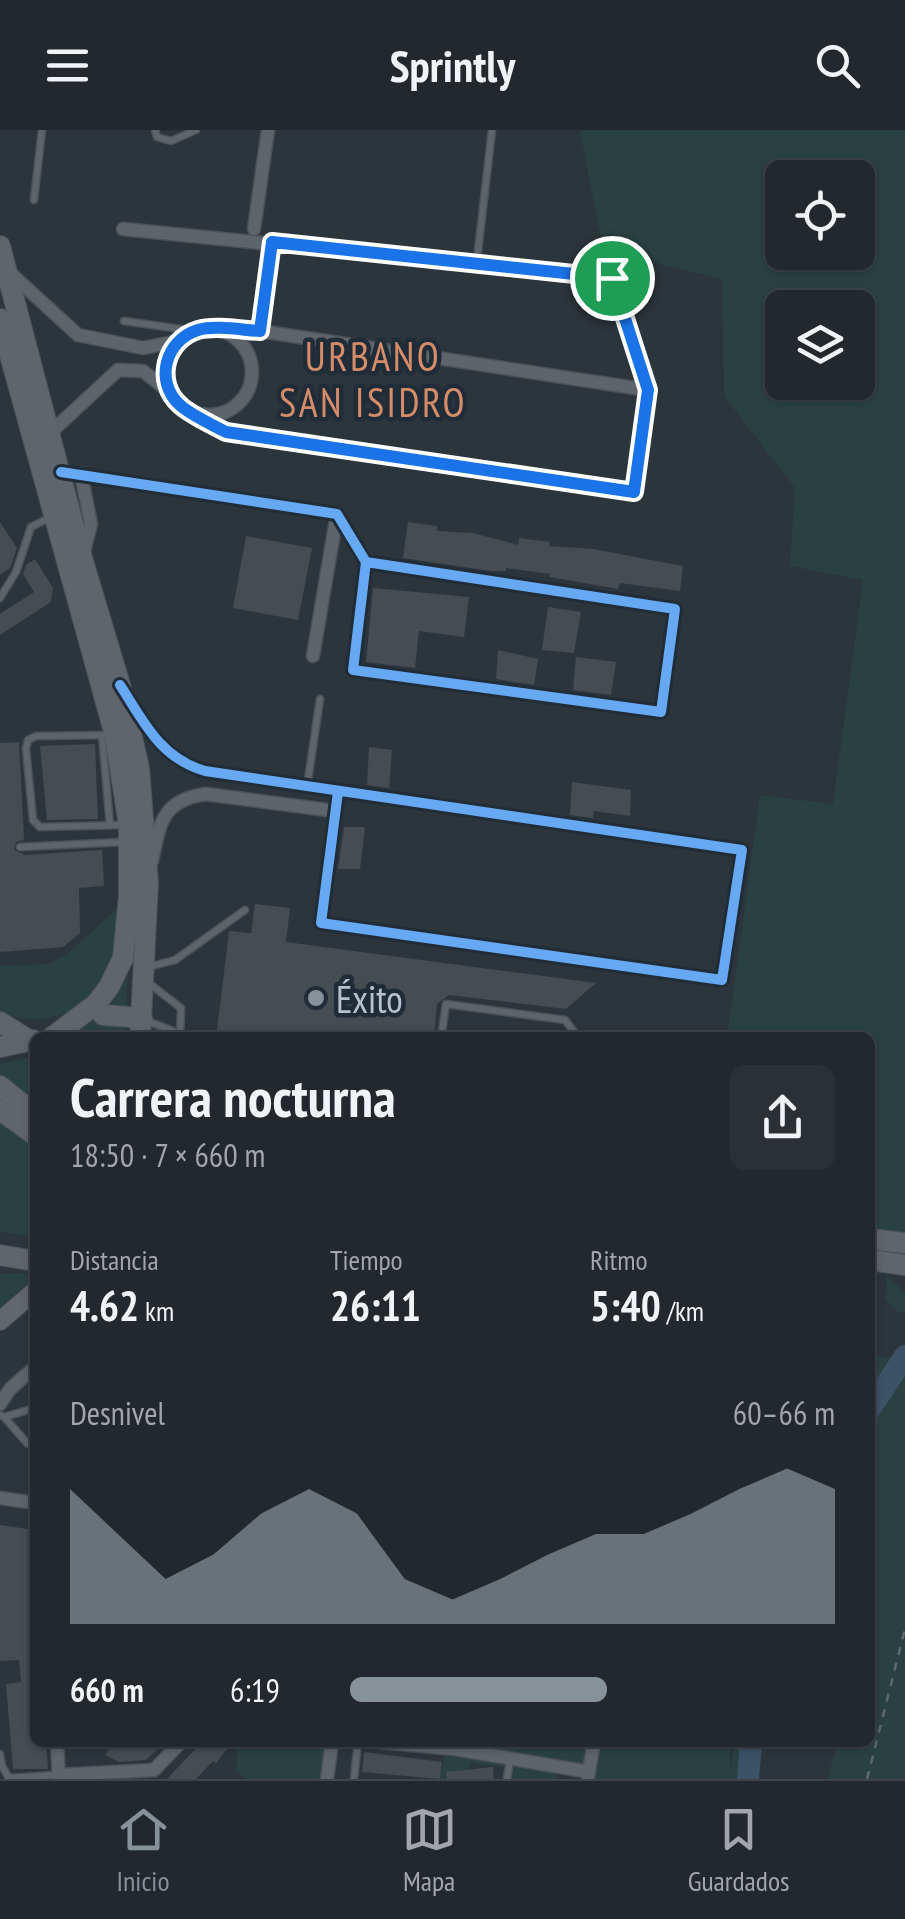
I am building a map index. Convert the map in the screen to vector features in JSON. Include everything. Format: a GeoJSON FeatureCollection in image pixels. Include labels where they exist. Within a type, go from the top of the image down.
{"type":"FeatureCollection","features":[{"type":"Feature","properties":{"kind":"main road"},"geometry":{"type":"LineString","coordinates":[[0,246],[50,433],[71,473],[82,558],[120,686],[139,768],[148,884],[141,1028],[103,1015],[96,1004]]}},
{"type":"Feature","properties":{"kind":"main road"},"geometry":{"type":"LineString","coordinates":[[0,319],[56,516],[109,735],[123,830],[128,912],[122,958],[96,1004],[50,1032]]}},
{"type":"Feature","properties":{"kind":"main road"},"geometry":{"type":"LineString","coordinates":[[0,1022],[30,1035]]}},
{"type":"Feature","properties":{"kind":"main road"},"geometry":{"type":"LineString","coordinates":[[0,1047],[30,1041]]}},
{"type":"Feature","properties":{"kind":"main road"},"geometry":{"type":"LineString","coordinates":[[0,1086],[30,1110]]}},
{"type":"Feature","properties":{"kind":"main road"},"geometry":{"type":"LineString","coordinates":[[0,1110],[30,1131]]}},
{"type":"Feature","properties":{"kind":"main road"},"geometry":{"type":"LineString","coordinates":[[875,1239],[905,1243]]}},
{"type":"Feature","properties":{"kind":"main road"},"geometry":{"type":"LineString","coordinates":[[0,1256],[30,1260]]}},
{"type":"Feature","properties":{"kind":"main road"},"geometry":{"type":"LineString","coordinates":[[875,1261],[905,1265]]}},
{"type":"Feature","properties":{"kind":"main road"},"geometry":{"type":"LineString","coordinates":[[0,1321],[30,1294]]}},
{"type":"Feature","properties":{"kind":"street"},"geometry":{"type":"LineString","coordinates":[[254,229],[268,130]]}},
{"type":"Feature","properties":{"kind":"street"},"geometry":{"type":"LineString","coordinates":[[50,433],[118,370],[144,371],[170,392],[177,403],[226,432],[634,492],[648,390],[612,278],[123,229]]}},
{"type":"Feature","properties":{"kind":"street"},"geometry":{"type":"LineString","coordinates":[[260,331],[272,242]]}},
{"type":"Feature","properties":{"kind":"street"},"geometry":{"type":"LineString","coordinates":[[6,269],[78,335],[121,346],[158,346],[178,341],[194,331],[260,331],[648,390]]}},
{"type":"Feature","properties":{"kind":"street"},"geometry":{"type":"LineString","coordinates":[[200,415],[213,416],[238,404],[251,382],[252,368],[242,344],[219,330]]}},
{"type":"Feature","properties":{"kind":"street"},"geometry":{"type":"LineString","coordinates":[[170,392],[166,365],[178,341]]}},
{"type":"Feature","properties":{"kind":"street"},"geometry":{"type":"LineString","coordinates":[[71,473],[337,514]]}},
{"type":"Feature","properties":{"kind":"street"},"geometry":{"type":"LineString","coordinates":[[337,514],[366,562],[353,670],[661,712],[676,609],[366,562]]}},
{"type":"Feature","properties":{"kind":"street"},"geometry":{"type":"LineString","coordinates":[[314,656],[337,514]]}},
{"type":"Feature","properties":{"kind":"street"},"geometry":{"type":"LineString","coordinates":[[120,686],[157,743],[186,766],[338,792],[742,850],[722,980],[321,923],[338,792]]}},
{"type":"Feature","properties":{"kind":"street"},"geometry":{"type":"LineString","coordinates":[[304,806],[307,787]]}},
{"type":"Feature","properties":{"kind":"street"},"geometry":{"type":"LineString","coordinates":[[148,884],[162,820],[171,806],[186,796],[206,794],[335,811]]}},
{"type":"Feature","properties":{"kind":"street"},"geometry":{"type":"LineString","coordinates":[[1,1412],[10,1389],[30,1371]]}},
{"type":"Feature","properties":{"kind":"street"},"geometry":{"type":"LineString","coordinates":[[0,1498],[30,1502]]}},
{"type":"Feature","properties":{"kind":"street"},"geometry":{"type":"LineString","coordinates":[[57,1747],[59,1777],[154,1770],[176,1747]]}},
{"type":"Feature","properties":{"kind":"street"},"geometry":{"type":"LineString","coordinates":[[328,1779],[331,1747]]}},
{"type":"Feature","properties":{"kind":"street"},"geometry":{"type":"LineString","coordinates":[[460,1747],[588,1776],[593,1747]]}},
{"type":"Feature","properties":{"kind":"lane"},"geometry":{"type":"LineString","coordinates":[[34,200],[42,130]]}},
{"type":"Feature","properties":{"kind":"lane"},"geometry":{"type":"LineString","coordinates":[[154,130],[157,137],[171,141],[196,130]]}},
{"type":"Feature","properties":{"kind":"lane"},"geometry":{"type":"LineString","coordinates":[[478,251],[492,130]]}},
{"type":"Feature","properties":{"kind":"lane"},"geometry":{"type":"LineString","coordinates":[[124,321],[194,331]]}},
{"type":"Feature","properties":{"kind":"lane"},"geometry":{"type":"LineString","coordinates":[[158,346],[165,327]]}},
{"type":"Feature","properties":{"kind":"lane"},"geometry":{"type":"LineString","coordinates":[[0,598],[16,572],[31,527],[39,520],[56,516]]}},
{"type":"Feature","properties":{"kind":"lane"},"geometry":{"type":"LineString","coordinates":[[307,787],[320,699]]}},
{"type":"Feature","properties":{"kind":"lane"},"geometry":{"type":"LineString","coordinates":[[109,735],[36,736],[28,740],[34,820],[40,827],[123,830]]}},
{"type":"Feature","properties":{"kind":"lane"},"geometry":{"type":"LineString","coordinates":[[20,847],[123,830]]}},
{"type":"Feature","properties":{"kind":"lane"},"geometry":{"type":"LineString","coordinates":[[180,1032],[182,1008],[146,974],[175,960],[245,910]]}},
{"type":"Feature","properties":{"kind":"lane"},"geometry":{"type":"LineString","coordinates":[[442,1032],[446,1004],[565,1020],[574,1032]]}},
{"type":"Feature","properties":{"kind":"lane"},"geometry":{"type":"LineString","coordinates":[[1,1412],[30,1409]]}},
{"type":"Feature","properties":{"kind":"lane"},"geometry":{"type":"LineString","coordinates":[[1,1412],[28,1444]]}},
{"type":"Feature","properties":{"kind":"lane"},"geometry":{"type":"LineString","coordinates":[[354,1779],[357,1747]]}},
{"type":"Feature","properties":{"kind":"lane"},"geometry":{"type":"LineString","coordinates":[[0,1754],[9,1778],[59,1777]]}},
{"type":"Feature","properties":{"kind":"lane"},"geometry":{"type":"LineString","coordinates":[[507,1779],[510,1759]]}},
{"type":"Feature","properties":{"kind":"path"},"geometry":{"type":"LineString","coordinates":[[867,1779],[905,1630]]}},
{"type":"Feature","properties":{"kind":"green space"},"geometry":{"type":"Polygon","coordinates":[[[580,130],[905,130],[905,1238],[875,1235],[875,1032],[728,1032],[760,795],[833,804],[863,580],[790,566],[795,488],[724,396],[722,279],[603,250],[580,130]]]}},
{"type":"Feature","properties":{"kind":"green space"},"geometry":{"type":"Polygon","coordinates":[[[119,907],[115,954],[99,982],[77,1006],[49,1018],[34,1019],[0,1011],[0,966],[48,964],[66,955],[119,907]]]}},
{"type":"Feature","properties":{"kind":"green space"},"geometry":{"type":"Polygon","coordinates":[[[128,958],[126,1032],[80,1029],[108,1008],[123,981],[128,958]]]}},
{"type":"Feature","properties":{"kind":"green space"},"geometry":{"type":"Polygon","coordinates":[[[30,1057],[30,1237],[0,1231],[0,1064],[30,1057]]]}},
{"type":"Feature","properties":{"kind":"green space"},"geometry":{"type":"Polygon","coordinates":[[[30,1273],[30,1281],[0,1307],[0,1274],[30,1273]]]}},
{"type":"Feature","properties":{"kind":"green space"},"geometry":{"type":"Polygon","coordinates":[[[887,1275],[905,1293],[905,1313],[897,1311],[886,1299],[887,1275]]]}},
{"type":"Feature","properties":{"kind":"green space"},"geometry":{"type":"Polygon","coordinates":[[[875,1356],[905,1359],[905,1779],[827,1779],[837,1747],[875,1747],[875,1356]]]}},
{"type":"Feature","properties":{"kind":"green space"},"geometry":{"type":"Polygon","coordinates":[[[238,1747],[326,1747],[320,1779],[246,1779],[236,1770],[238,1747]]]}},
{"type":"Feature","properties":{"kind":"green space"},"geometry":{"type":"Polygon","coordinates":[[[452,1747],[588,1747],[586,1765],[452,1747]]]}},
{"type":"Feature","properties":{"kind":"green space"},"geometry":{"type":"Polygon","coordinates":[[[600,1747],[730,1747],[731,1775],[733,1747],[741,1747],[737,1779],[594,1779],[600,1747]]]}},
{"type":"Feature","properties":{"kind":"green space"},"geometry":{"type":"Polygon","coordinates":[[[445,1756],[558,1770],[557,1779],[504,1779],[502,1767],[469,1763],[470,1769],[462,1779],[440,1779],[445,1756]]]}},
{"type":"Feature","properties":{"kind":"building"},"geometry":{"type":"Polygon","coordinates":[[[0,522],[17,548],[10,568],[0,575],[0,522]]]}},
{"type":"Feature","properties":{"kind":"building"},"geometry":{"type":"Polygon","coordinates":[[[408,522],[518,545],[519,538],[683,566],[680,591],[620,583],[618,589],[550,574],[506,568],[491,571],[403,558],[408,522]]]}},
{"type":"Feature","properties":{"kind":"building"},"geometry":{"type":"Polygon","coordinates":[[[246,536],[312,548],[298,620],[233,608],[246,536]]]}},
{"type":"Feature","properties":{"kind":"building"},"geometry":{"type":"Polygon","coordinates":[[[35,559],[53,588],[51,602],[0,635],[0,614],[34,592],[23,574],[26,565],[35,559]]]}},
{"type":"Feature","properties":{"kind":"building"},"geometry":{"type":"Polygon","coordinates":[[[373,588],[469,597],[464,637],[419,631],[415,668],[366,662],[373,588]]]}},
{"type":"Feature","properties":{"kind":"building"},"geometry":{"type":"Polygon","coordinates":[[[548,607],[581,612],[574,653],[542,650],[548,607]]]}},
{"type":"Feature","properties":{"kind":"building"},"geometry":{"type":"Polygon","coordinates":[[[498,650],[538,659],[534,685],[496,679],[498,650]]]}},
{"type":"Feature","properties":{"kind":"building"},"geometry":{"type":"Polygon","coordinates":[[[576,657],[616,662],[611,695],[573,690],[576,657]]]}},
{"type":"Feature","properties":{"kind":"building"},"geometry":{"type":"Polygon","coordinates":[[[19,742],[24,840],[16,842],[14,850],[25,855],[102,850],[104,886],[79,888],[80,933],[63,947],[0,952],[0,743],[19,742]]]}},
{"type":"Feature","properties":{"kind":"building"},"geometry":{"type":"Polygon","coordinates":[[[95,744],[98,819],[47,820],[40,746],[95,744]]]}},
{"type":"Feature","properties":{"kind":"building"},"geometry":{"type":"Polygon","coordinates":[[[369,747],[392,750],[389,788],[367,785],[369,747]]]}},
{"type":"Feature","properties":{"kind":"building"},"geometry":{"type":"Polygon","coordinates":[[[572,782],[631,790],[630,816],[594,811],[593,818],[570,815],[572,782]]]}},
{"type":"Feature","properties":{"kind":"building"},"geometry":{"type":"Polygon","coordinates":[[[344,827],[365,827],[360,869],[338,869],[344,827]]]}},
{"type":"Feature","properties":{"kind":"building","name":"Éxito"},"geometry":{"type":"Polygon","coordinates":[[[255,904],[290,908],[286,942],[596,983],[566,1009],[449,995],[437,1004],[435,1032],[217,1032],[229,931],[251,933],[255,904]]]}},
{"type":"Feature","properties":{"kind":"building"},"geometry":{"type":"Polygon","coordinates":[[[0,1525],[30,1529],[30,1747],[46,1747],[48,1769],[13,1769],[6,1684],[21,1682],[19,1660],[0,1661],[0,1525]]]}},
{"type":"Feature","properties":{"kind":"building"},"geometry":{"type":"Polygon","coordinates":[[[111,1747],[160,1747],[146,1760],[119,1762],[105,1755],[111,1747]]]}},
{"type":"Feature","properties":{"kind":"building"},"geometry":{"type":"Polygon","coordinates":[[[197,1747],[229,1747],[196,1779],[167,1779],[197,1747]]]}},
{"type":"Feature","properties":{"kind":"building"},"geometry":{"type":"Polygon","coordinates":[[[364,1752],[442,1762],[440,1779],[362,1772],[364,1752]]]}},
{"type":"Feature","properties":{"kind":"building"},"geometry":{"type":"Polygon","coordinates":[[[493,1767],[494,1779],[447,1779],[446,1772],[493,1767]]]}},
{"type":"Feature","properties":{"kind":"waterway"},"geometry":{"type":"LineString","coordinates":[[875,1401],[905,1356]]}},
{"type":"Feature","properties":{"kind":"waterway"},"geometry":{"type":"LineString","coordinates":[[748,1779],[751,1747]]}},
{"type":"Feature","properties":{"kind":"cycle path"},"geometry":{"type":"LineString","coordinates":[[61,472],[337,514],[366,562],[353,670],[661,712],[675,609],[366,562]]}},
{"type":"Feature","properties":{"kind":"cycle path"},"geometry":{"type":"LineString","coordinates":[[120,685],[165,748],[205,771],[742,850],[722,980],[321,923],[338,792]]}},
{"type":"Feature","properties":{"kind":"place","name":"Éxito"},"geometry":{"type":"Point","coordinates":[316,998]}},
{"type":"Feature","properties":{"kind":"district","name":"URBANO SAN ISIDRO"},"geometry":{"type":"Point","coordinates":[373,379]}},
{"type":"Feature","properties":{"kind":"route"},"geometry":{"type":"LineString","coordinates":[[272,242],[612,278],[648,390],[634,492],[226,432],[177,403],[166,379],[170,352],[178,341],[194,331],[260,331],[272,242]]}}]}
